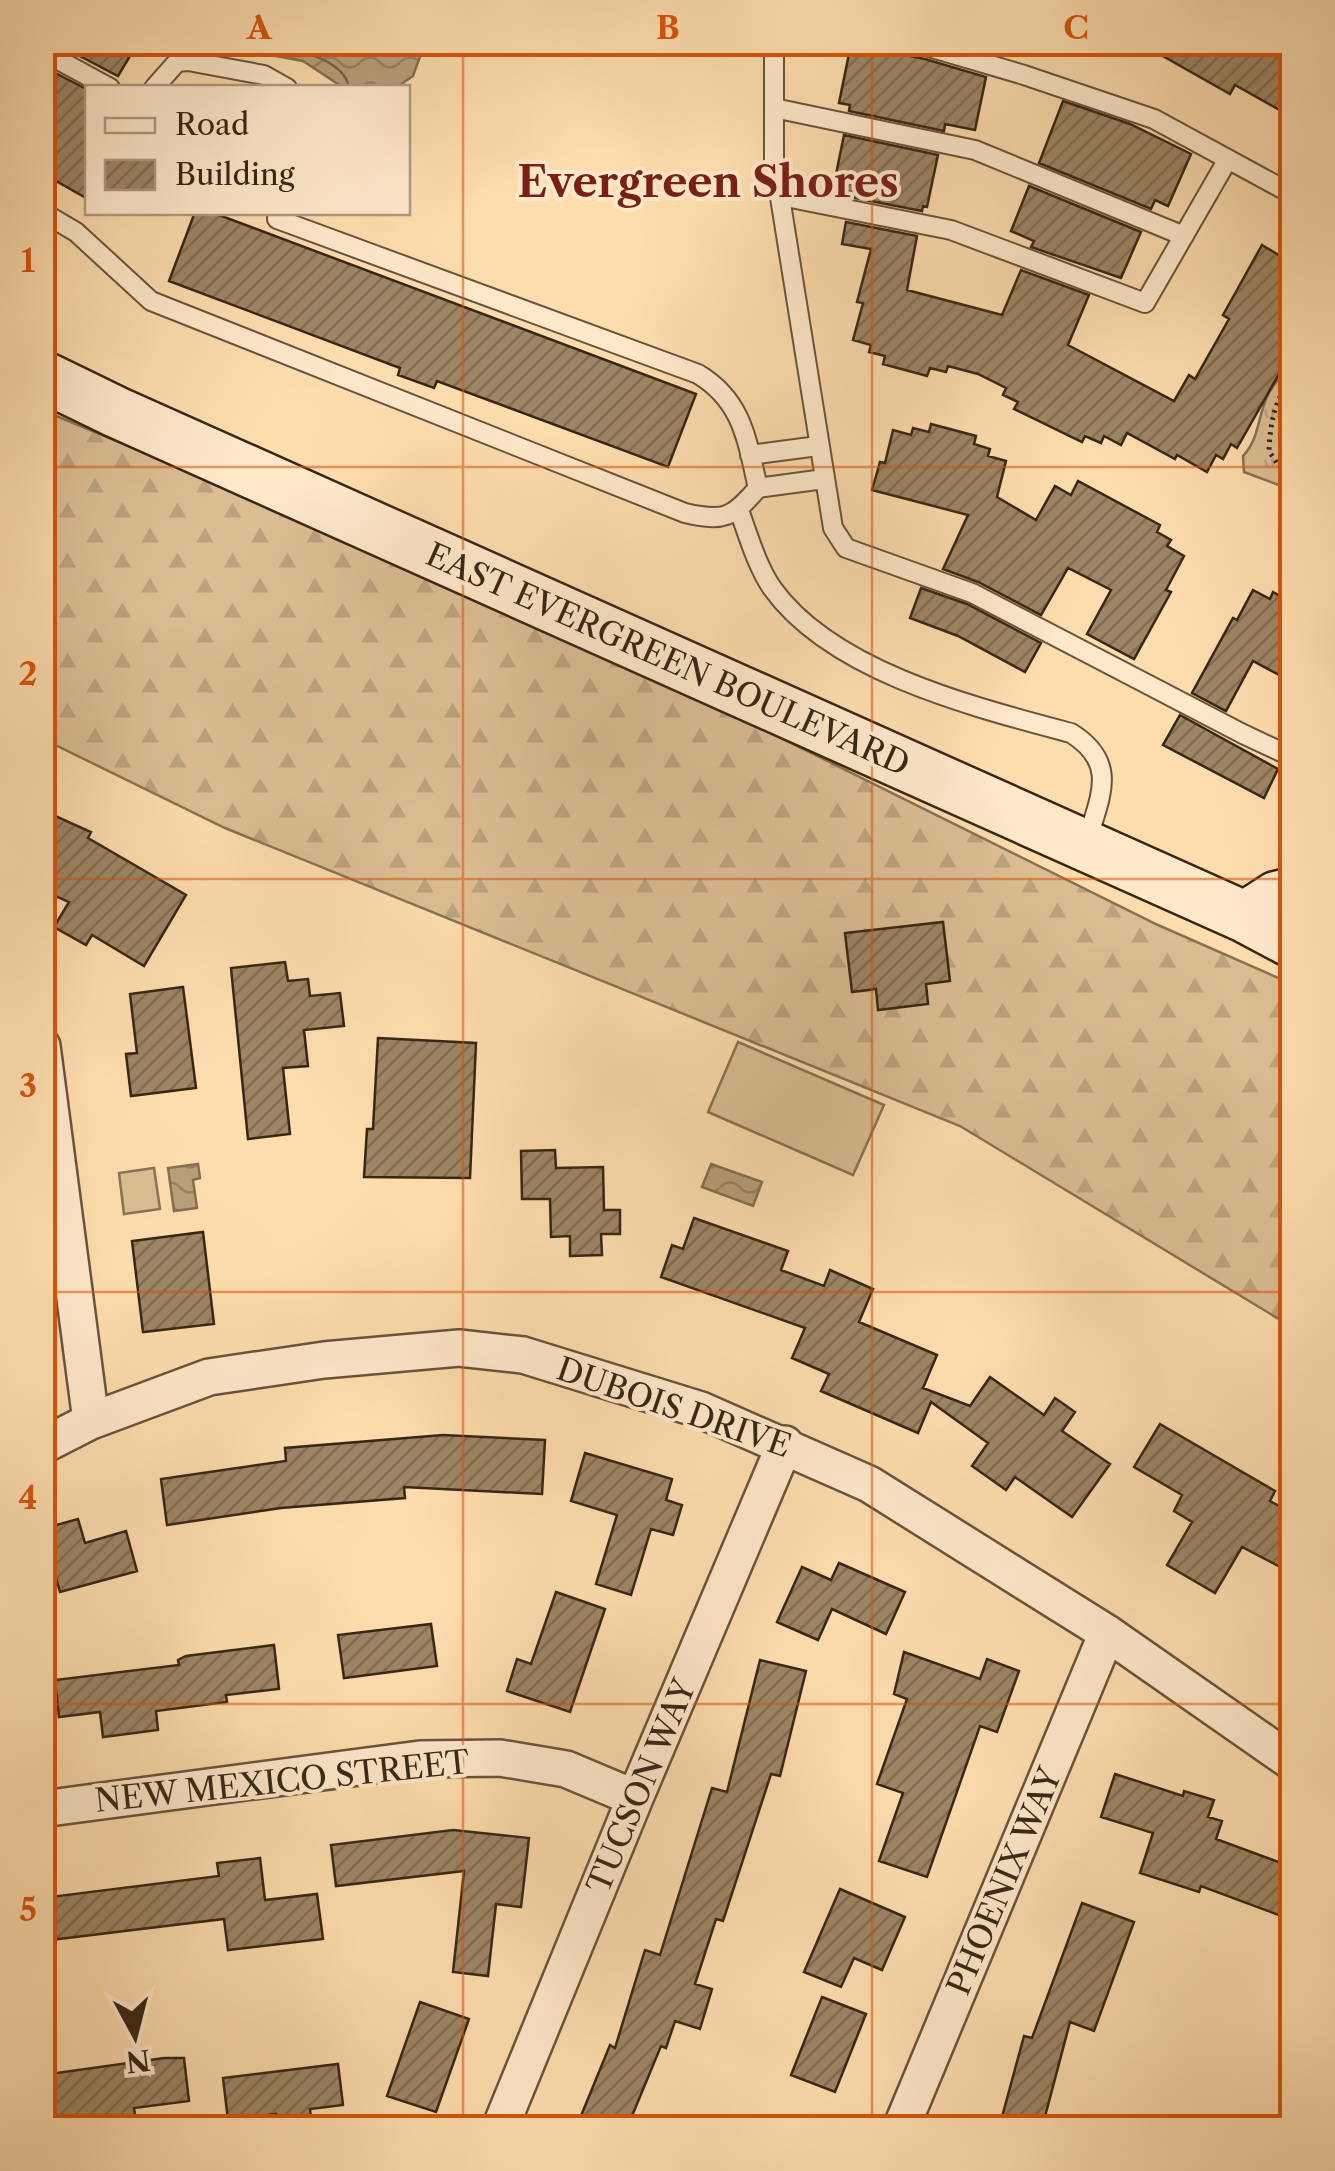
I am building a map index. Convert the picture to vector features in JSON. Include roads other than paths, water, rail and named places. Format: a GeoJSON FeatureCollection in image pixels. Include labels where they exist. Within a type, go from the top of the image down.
{"type":"FeatureCollection","features":[{"type":"Feature","properties":{"kind":"street","name":"EAST EVERGREEN BOULEVARD"},"geometry":{"type":"LineString","coordinates":[[42,376],[1245,917],[1292,942]]}},
{"type":"Feature","properties":{"kind":"street"},"geometry":{"type":"LineString","coordinates":[[1245,917],[1276,897],[1292,893]]}},
{"type":"Feature","properties":{"kind":"street"},"geometry":{"type":"LineString","coordinates":[[42,1046],[91,1421]]}},
{"type":"Feature","properties":{"kind":"street","name":"DUBOIS DRIVE"},"geometry":{"type":"LineString","coordinates":[[42,1446],[91,1421],[209,1377],[324,1360],[459,1348],[523,1355],[702,1410],[869,1484],[1107,1633],[1292,1762]]}},
{"type":"Feature","properties":{"kind":"street","name":"TUCSON WAY"},"geometry":{"type":"LineString","coordinates":[[500,2128],[785,1444]]}},
{"type":"Feature","properties":{"kind":"street","name":"PHOENIX WAY"},"geometry":{"type":"LineString","coordinates":[[901,2128],[1107,1633]]}},
{"type":"Feature","properties":{"kind":"street","name":"NEW MEXICO STREET"},"geometry":{"type":"LineString","coordinates":[[42,1809],[436,1759],[500,1758],[566,1768],[635,1798]]}},
{"type":"Feature","properties":{"kind":"lane"},"geometry":{"type":"LineString","coordinates":[[774,42],[774,160],[832,528],[846,548],[972,593],[1242,734],[1292,756]]}},
{"type":"Feature","properties":{"kind":"lane"},"geometry":{"type":"LineString","coordinates":[[912,42],[1154,119],[1292,194]]}},
{"type":"Feature","properties":{"kind":"lane"},"geometry":{"type":"LineString","coordinates":[[42,51],[104,85]]}},
{"type":"Feature","properties":{"kind":"lane"},"geometry":{"type":"LineString","coordinates":[[157,85],[178,62],[188,61],[264,74],[282,85]]}},
{"type":"Feature","properties":{"kind":"lane"},"geometry":{"type":"LineString","coordinates":[[774,108],[975,150],[1184,236]]}},
{"type":"Feature","properties":{"kind":"lane"},"geometry":{"type":"LineString","coordinates":[[781,196],[951,230],[1146,303],[1228,159]]}},
{"type":"Feature","properties":{"kind":"lane"},"geometry":{"type":"LineString","coordinates":[[42,212],[76,232],[151,302],[685,512],[720,519],[740,510],[758,488],[824,479]]}},
{"type":"Feature","properties":{"kind":"lane"},"geometry":{"type":"LineString","coordinates":[[279,215],[278,218],[698,374],[716,385],[734,405],[758,488]]}},
{"type":"Feature","properties":{"kind":"lane"},"geometry":{"type":"LineString","coordinates":[[750,455],[818,446]]}},
{"type":"Feature","properties":{"kind":"lane"},"geometry":{"type":"LineString","coordinates":[[740,510],[771,586],[808,629],[852,658],[1086,742],[1102,772],[1103,789],[1085,846]]}},
{"type":"Feature","properties":{"kind":"water"},"geometry":{"type":"Polygon","coordinates":[[[425,42],[413,76],[400,85],[339,85],[303,61],[206,43],[425,42]]]}},
{"type":"Feature","properties":{"kind":"water"},"geometry":{"type":"Polygon","coordinates":[[[198,1164],[200,1178],[193,1180],[197,1208],[174,1211],[168,1168],[198,1164]]]}},
{"type":"Feature","properties":{"kind":"water"},"geometry":{"type":"Polygon","coordinates":[[[711,1164],[762,1182],[753,1206],[702,1187],[711,1164]]]}},
{"type":"Feature","properties":{"kind":"district","name":"Evergreen Shores"},"geometry":{"type":"Point","coordinates":[708,182]}}]}
